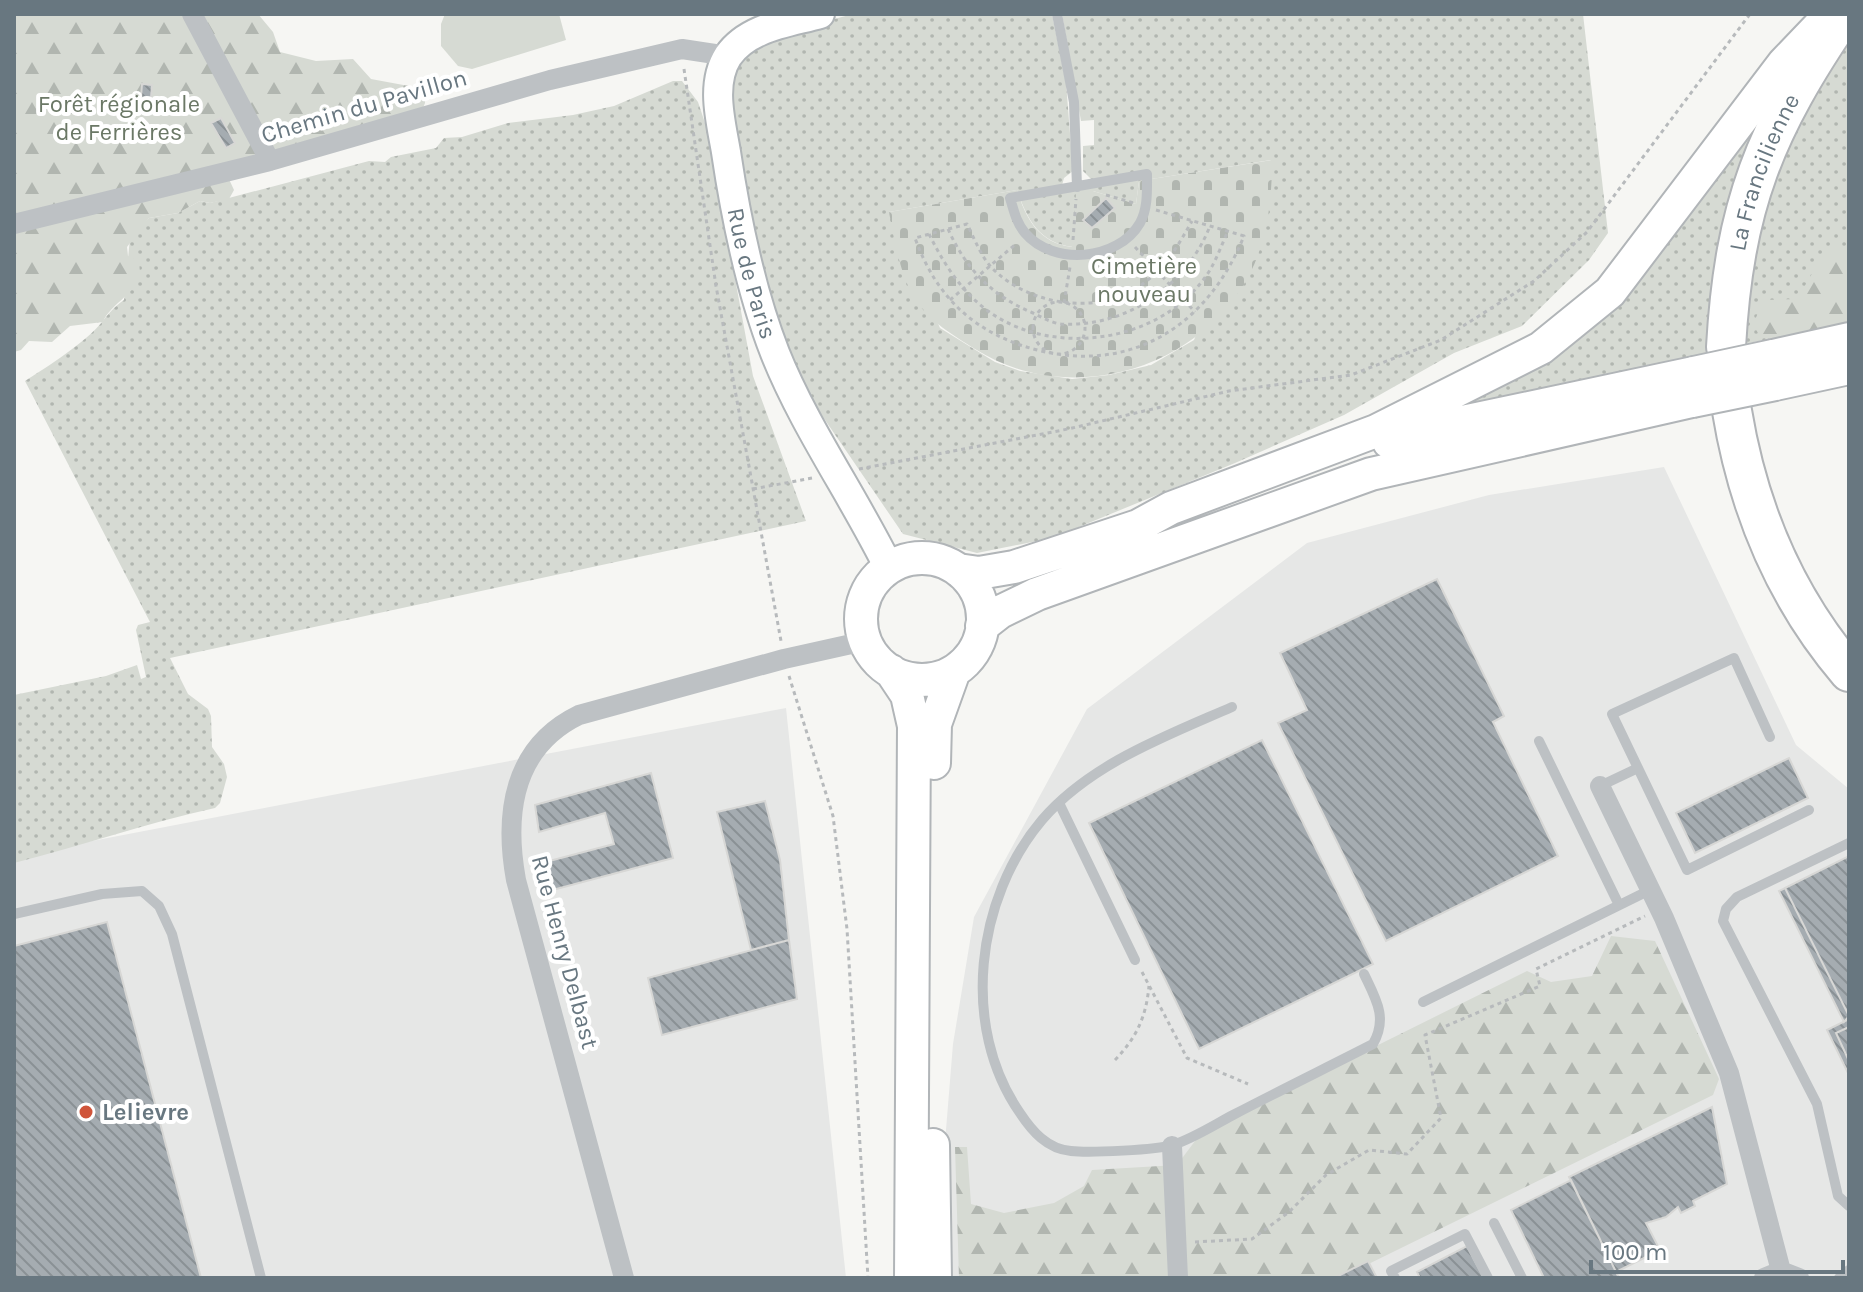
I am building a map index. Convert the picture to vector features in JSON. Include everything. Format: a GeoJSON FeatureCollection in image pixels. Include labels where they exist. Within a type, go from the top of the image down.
{"type":"FeatureCollection","features":[{"type":"Feature","properties":{"kind":"highway","name":"La Francilienne"},"geometry":{"type":"LineString","coordinates":[[1726,347],[1737,242],[1755,176],[1794,90],[1844,14]]}},
{"type":"Feature","properties":{"kind":"highway"},"geometry":{"type":"LineString","coordinates":[[1732,411],[1749,486],[1773,554],[1807,615],[1849,672]]}},
{"type":"Feature","properties":{"kind":"main road"},"geometry":{"type":"LineString","coordinates":[[1138,526],[1171,508],[1376,431],[1515,363],[1566,331],[1610,292],[1640,257],[1784,63],[1831,14]]}},
{"type":"Feature","properties":{"kind":"main road"},"geometry":{"type":"LineString","coordinates":[[1774,370],[1849,339]]}},
{"type":"Feature","properties":{"kind":"main road"},"geometry":{"type":"LineString","coordinates":[[911,1278],[914,726],[907,695],[865,641],[861,621],[864,600],[874,582],[889,568],[908,560],[929,558],[958,570],[979,573],[1014,567],[1138,526],[1172,518],[1425,431],[1693,387],[1774,370],[1849,368]]}},
{"type":"Feature","properties":{"kind":"main road"},"geometry":{"type":"LineString","coordinates":[[982,626],[1000,612],[1037,594],[1340,484],[1693,387]]}},
{"type":"Feature","properties":{"kind":"main road"},"geometry":{"type":"LineString","coordinates":[[935,1278],[935,724],[954,671],[974,652],[982,626],[978,595],[958,570]]}},
{"type":"Feature","properties":{"kind":"main road"},"geometry":{"type":"LineString","coordinates":[[891,671],[923,680],[954,671]]}},
{"type":"Feature","properties":{"kind":"street"},"geometry":{"type":"LineString","coordinates":[[192,14],[270,161]]}},
{"type":"Feature","properties":{"kind":"street"},"geometry":{"type":"LineString","coordinates":[[728,56],[756,32],[820,14]]}},
{"type":"Feature","properties":{"kind":"street","name":"Chemin du Pavillon"},"geometry":{"type":"LineString","coordinates":[[14,224],[270,161],[550,80],[680,50],[705,50],[728,56]]}},
{"type":"Feature","properties":{"kind":"street","name":"Rue de Paris"},"geometry":{"type":"LineString","coordinates":[[728,56],[720,79],[719,110],[748,268],[775,353],[804,413],[889,568]]}},
{"type":"Feature","properties":{"kind":"street","name":"Rue Henry Delbast"},"geometry":{"type":"LineString","coordinates":[[624,1278],[516,880],[510,824],[517,785],[535,748],[550,733],[579,715],[784,659],[865,641]]}},
{"type":"Feature","properties":{"kind":"street"},"geometry":{"type":"LineString","coordinates":[[1600,786],[1660,909],[1729,1073],[1781,1276]]}},
{"type":"Feature","properties":{"kind":"street"},"geometry":{"type":"LineString","coordinates":[[1172,1146],[1178,1278]]}},
{"type":"Feature","properties":{"kind":"lane"},"geometry":{"type":"LineString","coordinates":[[1057,14],[1074,102],[1077,187]]}},
{"type":"Feature","properties":{"kind":"lane"},"geometry":{"type":"LineString","coordinates":[[1147,174],[1147,207],[1139,225],[1127,239],[1107,252],[1084,255],[1045,248],[1026,235],[1016,220],[1010,198],[1077,187],[1147,174]]}},
{"type":"Feature","properties":{"kind":"lane"},"geometry":{"type":"LineString","coordinates":[[1770,737],[1734,658],[1612,714],[1687,870],[1809,810]]}},
{"type":"Feature","properties":{"kind":"lane"},"geometry":{"type":"LineString","coordinates":[[1232,707],[1114,764],[1074,787],[1020,847],[1005,877],[990,920],[985,960],[984,1010],[993,1062],[1004,1090],[1032,1130],[1050,1145],[1069,1152],[1172,1146],[1373,1044],[1381,1029],[1382,1014],[1364,974]]}},
{"type":"Feature","properties":{"kind":"lane"},"geometry":{"type":"LineString","coordinates":[[1539,741],[1619,905]]}},
{"type":"Feature","properties":{"kind":"lane"},"geometry":{"type":"LineString","coordinates":[[1600,786],[1638,768]]}},
{"type":"Feature","properties":{"kind":"lane"},"geometry":{"type":"LineString","coordinates":[[1059,803],[1135,960]]}},
{"type":"Feature","properties":{"kind":"lane"},"geometry":{"type":"LineString","coordinates":[[1849,843],[1737,897],[1726,909],[1723,921],[1817,1104],[1838,1196],[1849,1206]]}},
{"type":"Feature","properties":{"kind":"lane"},"geometry":{"type":"LineString","coordinates":[[1423,1002],[1650,890]]}},
{"type":"Feature","properties":{"kind":"lane"},"geometry":{"type":"LineString","coordinates":[[14,914],[102,894],[142,891],[159,906],[172,934],[261,1278]]}},
{"type":"Feature","properties":{"kind":"lane"},"geometry":{"type":"LineString","coordinates":[[1494,1223],[1522,1278]]}},
{"type":"Feature","properties":{"kind":"lane"},"geometry":{"type":"LineString","coordinates":[[1395,1278],[1391,1271],[1465,1234],[1488,1278]]}},
{"type":"Feature","properties":{"kind":"lane"},"geometry":{"type":"LineString","coordinates":[[1839,1278],[1849,1270]]}},
{"type":"Feature","properties":{"kind":"path"},"geometry":{"type":"LineString","coordinates":[[752,489],[1068,429],[1229,391],[1351,375],[1441,340],[1534,281],[1587,232],[1750,14]]}},
{"type":"Feature","properties":{"kind":"path"},"geometry":{"type":"LineString","coordinates":[[680,50],[716,286],[784,659],[833,816],[847,929],[868,1278]]}},
{"type":"Feature","properties":{"kind":"path"},"geometry":{"type":"LineString","coordinates":[[1077,187],[1244,236],[1232,265],[1195,312],[1169,332],[1112,355],[1083,358],[1054,354],[988,333],[950,300],[927,272],[915,238],[967,224],[990,266],[1013,285],[1041,298],[1064,303],[1077,309],[1084,321],[1082,340],[1070,352],[1054,354],[1041,347],[1034,335],[1036,315],[1048,304],[1064,303],[1085,303],[1127,292],[1145,283],[1172,256],[1192,221]]}},
{"type":"Feature","properties":{"kind":"path"},"geometry":{"type":"LineString","coordinates":[[948,229],[977,277],[1014,305],[1059,324],[1127,312],[1170,285],[1199,253],[1210,226]]}},
{"type":"Feature","properties":{"kind":"path"},"geometry":{"type":"LineString","coordinates":[[929,234],[945,265],[963,289],[987,310],[1034,335],[1082,340],[1124,332],[1156,319],[1183,299],[1209,272],[1228,231]]}},
{"type":"Feature","properties":{"kind":"path"},"geometry":{"type":"LineString","coordinates":[[950,300],[1026,235]]}},
{"type":"Feature","properties":{"kind":"path"},"geometry":{"type":"LineString","coordinates":[[1127,239],[1195,312]]}},
{"type":"Feature","properties":{"kind":"path"},"geometry":{"type":"LineString","coordinates":[[1176,1242],[1252,1239],[1289,1212],[1326,1175],[1369,1150],[1407,1154],[1441,1118],[1425,1035],[1540,986],[1536,969],[1660,909]]}},
{"type":"Feature","properties":{"kind":"path"},"geometry":{"type":"LineString","coordinates":[[1135,960],[1187,1058],[1248,1084]]}},
{"type":"Feature","properties":{"kind":"path"},"geometry":{"type":"LineString","coordinates":[[1115,1060],[1141,1025],[1149,984]]}},
{"type":"Feature","properties":{"kind":"shaded area"},"geometry":{"type":"Polygon","coordinates":[[[1664,467],[1796,745],[1849,789],[1849,1278],[950,1278],[945,1142],[953,1044],[974,917],[1087,709],[1307,543],[1489,495],[1664,467]]]}},
{"type":"Feature","properties":{"kind":"shaded area"},"geometry":{"type":"Polygon","coordinates":[[[786,708],[846,1278],[14,1278],[14,856],[786,708]]]}},
{"type":"Feature","properties":{"kind":"green space","name":"Forêt régionale de Ferrières"},"geometry":{"type":"Polygon","coordinates":[[[14,14],[258,14],[273,32],[280,52],[316,61],[353,59],[371,79],[425,89],[425,103],[418,121],[228,177],[234,190],[229,199],[210,203],[200,201],[178,213],[149,218],[127,247],[128,256],[138,260],[138,279],[103,322],[70,326],[52,342],[29,341],[21,350],[14,352],[14,14]]]}},
{"type":"Feature","properties":{"kind":"green space"},"geometry":{"type":"Polygon","coordinates":[[[445,14],[559,14],[566,40],[472,69],[458,66],[441,46],[441,24],[445,14]]]}},
{"type":"Feature","properties":{"kind":"green space"},"geometry":{"type":"Polygon","coordinates":[[[853,14],[1052,14],[1066,83],[1073,171],[1064,178],[1061,189],[1091,179],[1083,171],[1083,146],[1094,145],[1094,120],[1081,121],[1062,14],[1583,14],[1608,233],[1589,260],[1522,326],[1454,353],[1344,415],[1235,463],[1052,538],[977,553],[903,534],[823,417],[794,368],[773,316],[731,129],[728,92],[736,66],[752,46],[775,35],[853,14]],[[1271,160],[1139,181],[1136,204],[1093,191],[1073,247],[1051,240],[1036,228],[1017,190],[889,212],[940,328],[995,362],[1020,371],[1072,379],[1109,375],[1151,365],[1194,340],[1271,160]]]}},
{"type":"Feature","properties":{"kind":"green space"},"geometry":{"type":"Polygon","coordinates":[[[1849,26],[1849,324],[1738,345],[1757,205],[1849,26]]]}},
{"type":"Feature","properties":{"kind":"green space"},"geometry":{"type":"Polygon","coordinates":[[[673,81],[682,81],[698,102],[708,132],[753,376],[806,521],[170,658],[188,694],[208,709],[211,716],[212,747],[224,764],[227,777],[220,803],[215,808],[14,863],[14,695],[106,676],[137,665],[141,679],[146,677],[136,630],[138,625],[150,622],[25,381],[86,338],[124,300],[130,238],[149,218],[178,213],[200,201],[210,203],[369,161],[385,162],[391,157],[436,148],[444,138],[462,137],[508,123],[614,106],[673,81]]]}},
{"type":"Feature","properties":{"kind":"green space"},"geometry":{"type":"Polygon","coordinates":[[[1763,109],[1709,352],[1412,424],[1532,360],[1763,109]]]}},
{"type":"Feature","properties":{"kind":"green space","name":"Cimetière nouveau"},"geometry":{"type":"Polygon","coordinates":[[[1272,160],[1266,229],[1248,278],[1238,293],[1214,321],[1185,344],[1152,362],[1117,373],[1081,377],[1045,375],[1009,366],[950,333],[928,315],[915,299],[898,257],[889,212],[1017,190],[1030,220],[1042,235],[1072,247],[1076,193],[1093,191],[1136,204],[1139,181],[1272,160]]]}},
{"type":"Feature","properties":{"kind":"green space"},"geometry":{"type":"Polygon","coordinates":[[[1837,247],[1849,256],[1849,324],[1770,341],[1758,333],[1753,324],[1764,300],[1799,299],[1830,248],[1837,247]]]}},
{"type":"Feature","properties":{"kind":"green space"},"geometry":{"type":"Polygon","coordinates":[[[1611,936],[1655,941],[1719,1079],[1713,1095],[1340,1278],[959,1278],[955,1147],[967,1147],[971,1204],[1004,1213],[1054,1203],[1084,1186],[1092,1170],[1177,1165],[1201,1133],[1527,971],[1551,982],[1592,976],[1611,936]]]}},
{"type":"Feature","properties":{"kind":"building"},"geometry":{"type":"Polygon","coordinates":[[[142,84],[152,85],[150,111],[140,111],[142,84]]]}},
{"type":"Feature","properties":{"kind":"building"},"geometry":{"type":"Polygon","coordinates":[[[221,118],[235,143],[226,148],[211,123],[221,118]]]}},
{"type":"Feature","properties":{"kind":"building"},"geometry":{"type":"Polygon","coordinates":[[[1106,198],[1115,208],[1092,228],[1083,220],[1106,198]]]}},
{"type":"Feature","properties":{"kind":"building"},"geometry":{"type":"Polygon","coordinates":[[[1437,579],[1504,716],[1493,722],[1558,856],[1386,941],[1278,723],[1307,710],[1280,653],[1437,579]]]}},
{"type":"Feature","properties":{"kind":"building"},"geometry":{"type":"Polygon","coordinates":[[[1262,740],[1373,964],[1199,1049],[1089,823],[1262,740]]]}},
{"type":"Feature","properties":{"kind":"building"},"geometry":{"type":"Polygon","coordinates":[[[1789,758],[1808,798],[1695,853],[1676,813],[1789,758]]]}},
{"type":"Feature","properties":{"kind":"building"},"geometry":{"type":"Polygon","coordinates":[[[651,773],[673,858],[545,892],[538,864],[614,844],[605,813],[539,832],[535,805],[651,773]]]}},
{"type":"Feature","properties":{"kind":"building"},"geometry":{"type":"Polygon","coordinates":[[[765,801],[780,860],[789,940],[751,950],[717,812],[765,801]]]}},
{"type":"Feature","properties":{"kind":"building"},"geometry":{"type":"Polygon","coordinates":[[[1849,856],[1849,1016],[1785,888],[1849,856]]]}},
{"type":"Feature","properties":{"kind":"building"},"geometry":{"type":"Polygon","coordinates":[[[1785,888],[1849,1016],[1844,1022],[1779,891],[1785,888]]]}},
{"type":"Feature","properties":{"kind":"building","name":"Lelievre"},"geometry":{"type":"Polygon","coordinates":[[[107,922],[201,1278],[14,1278],[14,946],[107,922]]]}},
{"type":"Feature","properties":{"kind":"building"},"geometry":{"type":"Polygon","coordinates":[[[789,940],[797,999],[662,1035],[648,978],[789,940]]]}},
{"type":"Feature","properties":{"kind":"building"},"geometry":{"type":"Polygon","coordinates":[[[1849,1019],[1849,1027],[1836,1033],[1849,1061],[1849,1075],[1827,1030],[1849,1019]]]}},
{"type":"Feature","properties":{"kind":"building"},"geometry":{"type":"Polygon","coordinates":[[[1849,1027],[1849,1061],[1836,1033],[1849,1027]]]}},
{"type":"Feature","properties":{"kind":"building"},"geometry":{"type":"Polygon","coordinates":[[[1712,1107],[1727,1184],[1693,1201],[1695,1206],[1681,1213],[1678,1207],[1666,1217],[1646,1223],[1660,1250],[1616,1272],[1569,1177],[1712,1107]]]}},
{"type":"Feature","properties":{"kind":"building"},"geometry":{"type":"Polygon","coordinates":[[[1571,1180],[1619,1278],[1544,1278],[1511,1210],[1571,1180]]]}},
{"type":"Feature","properties":{"kind":"building"},"geometry":{"type":"Polygon","coordinates":[[[1467,1246],[1484,1278],[1420,1278],[1417,1272],[1467,1246]]]}},
{"type":"Feature","properties":{"kind":"building"},"geometry":{"type":"Polygon","coordinates":[[[1368,1261],[1377,1278],[1334,1278],[1368,1261]]]}},
{"type":"Feature","properties":{"kind":"place","name":"Lelievre"},"geometry":{"type":"Point","coordinates":[86,1112]}}]}
